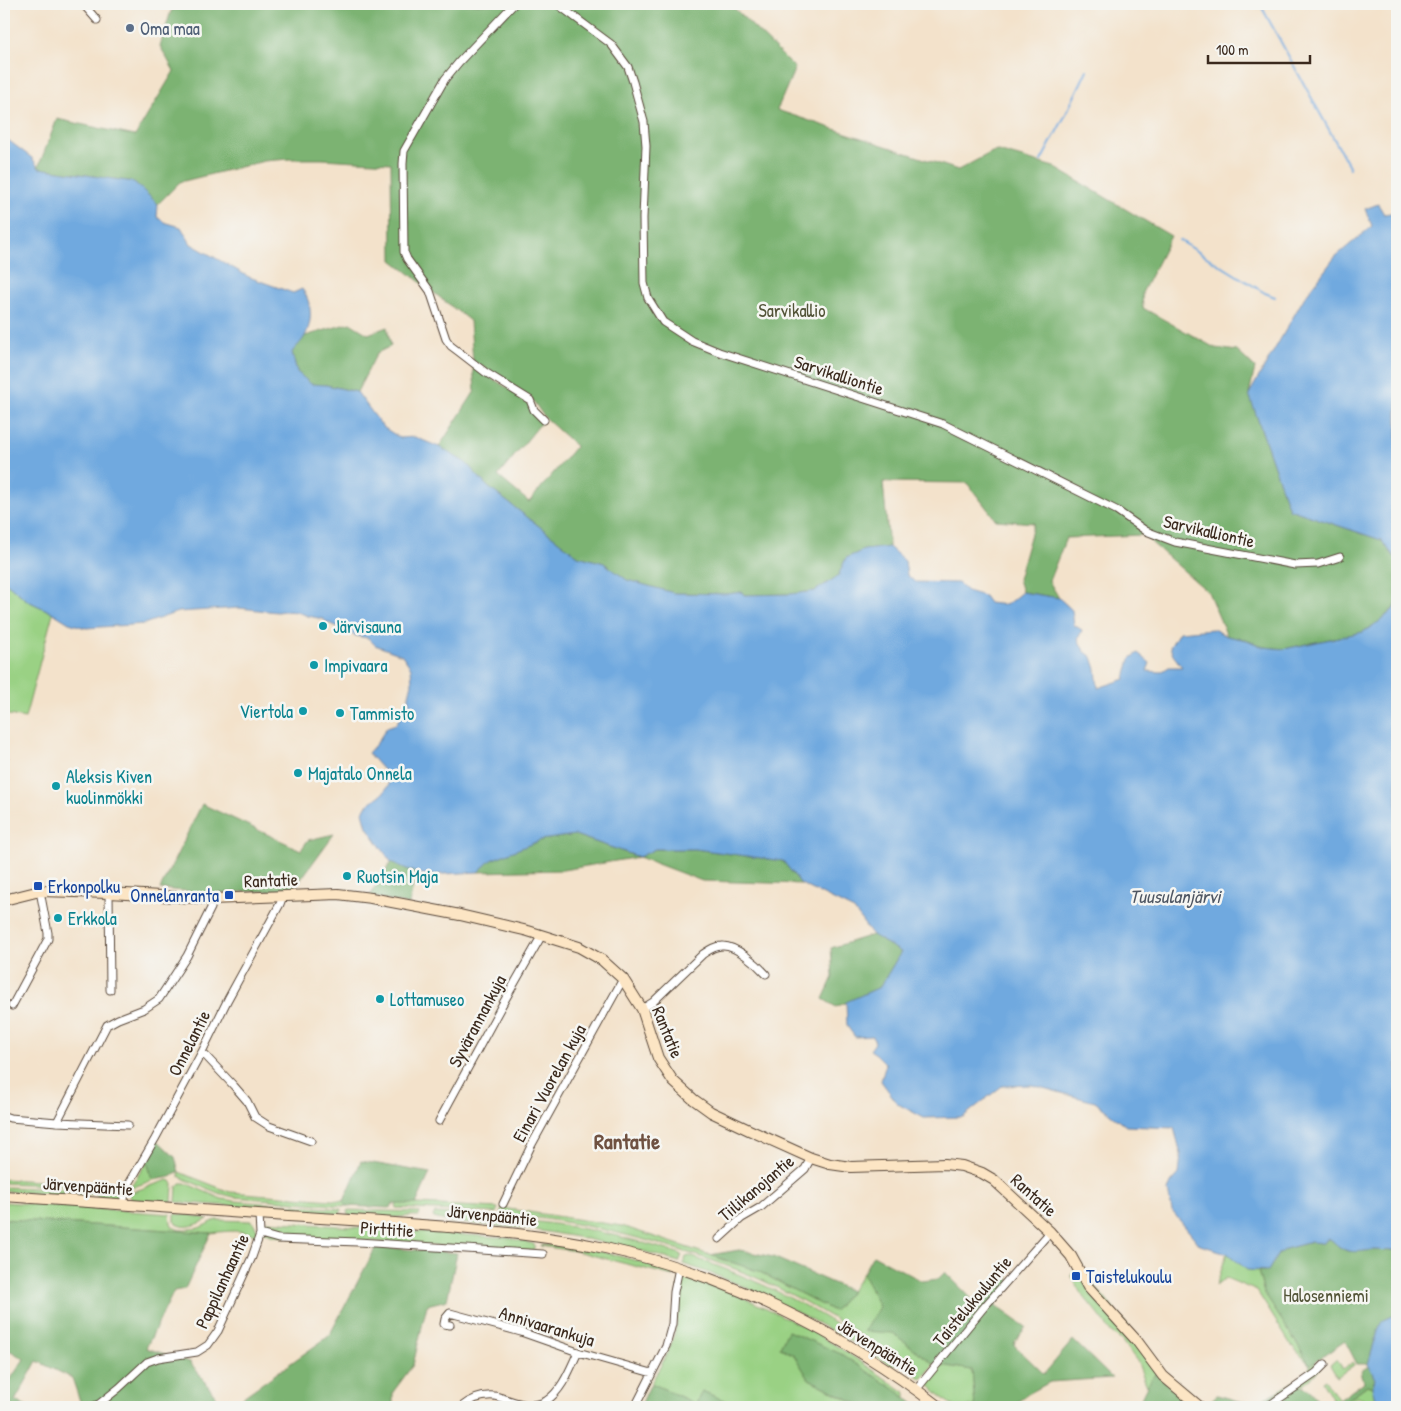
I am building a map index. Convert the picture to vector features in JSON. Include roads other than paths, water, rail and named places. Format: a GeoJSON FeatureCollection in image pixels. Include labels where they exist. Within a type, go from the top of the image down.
{"type":"FeatureCollection","features":[{"type":"Feature","properties":{"kind":"street"},"geometry":{"type":"LineString","coordinates":[[83,4],[97,20]]}},
{"type":"Feature","properties":{"kind":"street"},"geometry":{"type":"LineString","coordinates":[[514,4],[445,79],[404,151],[402,164],[404,252],[430,291],[446,339],[451,346],[485,372],[530,400],[534,410],[544,420]]}},
{"type":"Feature","properties":{"kind":"street","name":"Sarvikalliontie"},"geometry":{"type":"LineString","coordinates":[[558,4],[611,44],[628,67],[634,82],[644,122],[646,146],[644,283],[648,298],[663,322],[692,341],[719,352],[943,424],[1116,510],[1146,531],[1175,542],[1295,565],[1318,564],[1340,557]]}},
{"type":"Feature","properties":{"kind":"street"},"geometry":{"type":"LineString","coordinates":[[12,1006],[48,939],[40,891]]}},
{"type":"Feature","properties":{"kind":"street","name":"Rantatie"},"geometry":{"type":"LineString","coordinates":[[4,900],[40,891],[212,899],[338,894],[371,898],[460,915],[542,935],[579,947],[602,960],[623,979],[642,1009],[658,1058],[672,1080],[711,1112],[811,1158],[830,1164],[851,1167],[933,1163],[962,1166],[982,1173],[994,1180],[1050,1232],[1072,1256],[1088,1287],[1137,1341],[1163,1376],[1200,1407]]}},
{"type":"Feature","properties":{"kind":"street"},"geometry":{"type":"LineString","coordinates":[[109,893],[110,990]]}},
{"type":"Feature","properties":{"kind":"street","name":"Onnelantie"},"geometry":{"type":"LineString","coordinates":[[123,1204],[126,1189],[202,1052],[283,896]]}},
{"type":"Feature","properties":{"kind":"street"},"geometry":{"type":"LineString","coordinates":[[57,1122],[107,1025],[144,1010],[159,999],[187,956],[210,908],[212,899]]}},
{"type":"Feature","properties":{"kind":"street","name":"Syvärannankuja"},"geometry":{"type":"LineString","coordinates":[[439,1121],[542,935]]}},
{"type":"Feature","properties":{"kind":"street"},"geometry":{"type":"LineString","coordinates":[[642,1009],[653,1002],[703,954],[717,947],[724,946],[736,950],[758,965],[766,974]]}},
{"type":"Feature","properties":{"kind":"street","name":"Einari Vuorelan kuja"},"geometry":{"type":"LineString","coordinates":[[502,1204],[531,1146],[623,979]]}},
{"type":"Feature","properties":{"kind":"street"},"geometry":{"type":"LineString","coordinates":[[202,1052],[247,1101],[255,1117],[269,1126],[311,1141]]}},
{"type":"Feature","properties":{"kind":"street"},"geometry":{"type":"LineString","coordinates":[[4,1116],[57,1122],[128,1124]]}},
{"type":"Feature","properties":{"kind":"street","name":"Tiilikanojantie"},"geometry":{"type":"LineString","coordinates":[[719,1239],[742,1218],[761,1207],[805,1169],[811,1158]]}},
{"type":"Feature","properties":{"kind":"street","name":"Järvenpääntie"},"geometry":{"type":"LineString","coordinates":[[4,1196],[392,1223],[540,1236],[608,1248],[679,1268],[758,1299],[807,1323],[872,1360],[939,1407]]}},
{"type":"Feature","properties":{"kind":"street","name":"Pappilanhaantie"},"geometry":{"type":"LineString","coordinates":[[92,1407],[120,1388],[147,1362],[158,1358],[197,1352],[208,1345],[218,1331],[252,1257],[260,1234],[259,1214]]}},
{"type":"Feature","properties":{"kind":"street","name":"Taistelukouluntie"},"geometry":{"type":"LineString","coordinates":[[916,1390],[985,1306],[1050,1232]]}},
{"type":"Feature","properties":{"kind":"street","name":"Pirttitie"},"geometry":{"type":"LineString","coordinates":[[260,1234],[278,1239],[358,1242],[543,1254]]}},
{"type":"Feature","properties":{"kind":"street"},"geometry":{"type":"LineString","coordinates":[[635,1407],[666,1346],[672,1324],[674,1292],[679,1268]]}},
{"type":"Feature","properties":{"kind":"street","name":"Annivaarankuja"},"geometry":{"type":"LineString","coordinates":[[450,1325],[444,1324],[445,1319],[450,1313],[521,1332],[578,1352],[652,1373]]}},
{"type":"Feature","properties":{"kind":"street"},"geometry":{"type":"LineString","coordinates":[[461,1407],[471,1400],[494,1396],[517,1404],[532,1406],[546,1402],[568,1374],[578,1352]]}},
{"type":"Feature","properties":{"kind":"street"},"geometry":{"type":"LineString","coordinates":[[1267,1407],[1316,1373],[1325,1364]]}},
{"type":"Feature","properties":{"kind":"water","name":"Tuusulanjärvi"},"geometry":{"type":"Polygon","coordinates":[[[4,137],[32,158],[39,168],[134,182],[158,204],[157,217],[164,222],[181,227],[191,244],[249,277],[293,293],[302,289],[308,300],[310,318],[305,336],[292,352],[297,372],[311,384],[326,385],[357,392],[383,427],[400,438],[415,437],[439,447],[466,463],[488,487],[578,556],[604,563],[627,580],[674,593],[727,594],[742,592],[744,595],[791,594],[815,591],[838,576],[846,558],[864,550],[889,547],[905,561],[907,575],[915,582],[958,583],[967,591],[984,596],[989,603],[1006,605],[1022,592],[1059,598],[1072,610],[1074,625],[1082,630],[1078,639],[1084,651],[1092,657],[1096,669],[1098,688],[1125,679],[1130,659],[1138,653],[1150,663],[1147,671],[1161,672],[1169,667],[1182,667],[1173,655],[1170,647],[1179,632],[1213,629],[1227,636],[1247,640],[1263,647],[1284,649],[1363,632],[1380,621],[1395,608],[1397,603],[1397,1249],[1388,1251],[1349,1251],[1341,1248],[1328,1238],[1322,1243],[1311,1242],[1285,1249],[1278,1254],[1268,1271],[1247,1270],[1227,1253],[1200,1245],[1172,1211],[1168,1191],[1171,1183],[1179,1174],[1181,1154],[1174,1128],[1126,1126],[1095,1102],[1032,1085],[1002,1086],[963,1117],[924,1118],[898,1104],[881,1081],[886,1064],[870,1050],[875,1043],[873,1036],[855,1037],[847,1026],[846,1002],[880,987],[901,952],[872,935],[854,910],[801,884],[783,861],[695,849],[655,849],[639,857],[575,835],[541,840],[491,860],[478,872],[427,875],[416,873],[391,862],[367,827],[363,812],[366,806],[383,793],[388,786],[390,778],[368,753],[387,727],[396,724],[409,703],[412,683],[411,668],[402,655],[375,645],[368,638],[356,636],[323,619],[297,612],[239,608],[178,612],[144,624],[86,628],[69,623],[28,601],[4,581],[4,137]]]}},
{"type":"Feature","properties":{"kind":"water"},"geometry":{"type":"Polygon","coordinates":[[[1378,204],[1384,214],[1397,212],[1397,560],[1381,540],[1289,509],[1249,394],[1304,298],[1335,257],[1372,226],[1365,209],[1378,204]]]}},
{"type":"Feature","properties":{"kind":"water"},"geometry":{"type":"Polygon","coordinates":[[[1397,1314],[1397,1407],[1377,1407],[1372,1388],[1375,1379],[1368,1364],[1382,1321],[1397,1314]]]}},
{"type":"Feature","properties":{"kind":"waterway"},"geometry":{"type":"LineString","coordinates":[[1260,4],[1350,168]]}},
{"type":"Feature","properties":{"kind":"waterway"},"geometry":{"type":"LineString","coordinates":[[1041,161],[1087,70]]}},
{"type":"Feature","properties":{"kind":"waterway"},"geometry":{"type":"LineString","coordinates":[[1179,240],[1265,293],[1275,297]]}},
{"type":"Feature","properties":{"kind":"place","name":"Oma maa"},"geometry":{"type":"Point","coordinates":[130,28]}},
{"type":"Feature","properties":{"kind":"place","name":"Järvisauna"},"geometry":{"type":"Point","coordinates":[323,626]}},
{"type":"Feature","properties":{"kind":"place","name":"Impivaara"},"geometry":{"type":"Point","coordinates":[314,665]}},
{"type":"Feature","properties":{"kind":"place","name":"Viertola"},"geometry":{"type":"Point","coordinates":[303,711]}},
{"type":"Feature","properties":{"kind":"place","name":"Tammisto"},"geometry":{"type":"Point","coordinates":[340,713]}},
{"type":"Feature","properties":{"kind":"place","name":"Majatalo Onnela"},"geometry":{"type":"Point","coordinates":[298,773]}},
{"type":"Feature","properties":{"kind":"place","name":"Aleksis Kiven kuolinmökki"},"geometry":{"type":"Point","coordinates":[56,786]}},
{"type":"Feature","properties":{"kind":"place","name":"Ruotsin Maja"},"geometry":{"type":"Point","coordinates":[347,876]}},
{"type":"Feature","properties":{"kind":"place","name":"Erkonpolku"},"geometry":{"type":"Point","coordinates":[38,886]}},
{"type":"Feature","properties":{"kind":"place","name":"Onnelanranta"},"geometry":{"type":"Point","coordinates":[229,895]}},
{"type":"Feature","properties":{"kind":"place","name":"Erkkola"},"geometry":{"type":"Point","coordinates":[58,918]}},
{"type":"Feature","properties":{"kind":"place","name":"Lottamuseo"},"geometry":{"type":"Point","coordinates":[380,999]}},
{"type":"Feature","properties":{"kind":"place","name":"Taistelukoulu"},"geometry":{"type":"Point","coordinates":[1076,1276]}},
{"type":"Feature","properties":{"kind":"district","name":"Rantatie"},"geometry":{"type":"Point","coordinates":[627,1141]}},
{"type":"Feature","properties":{"kind":"park label","name":"Sarvikallio"},"geometry":{"type":"Point","coordinates":[792,310]}},
{"type":"Feature","properties":{"kind":"park label","name":"Halosenniemi"},"geometry":{"type":"Point","coordinates":[1326,1295]}}]}
